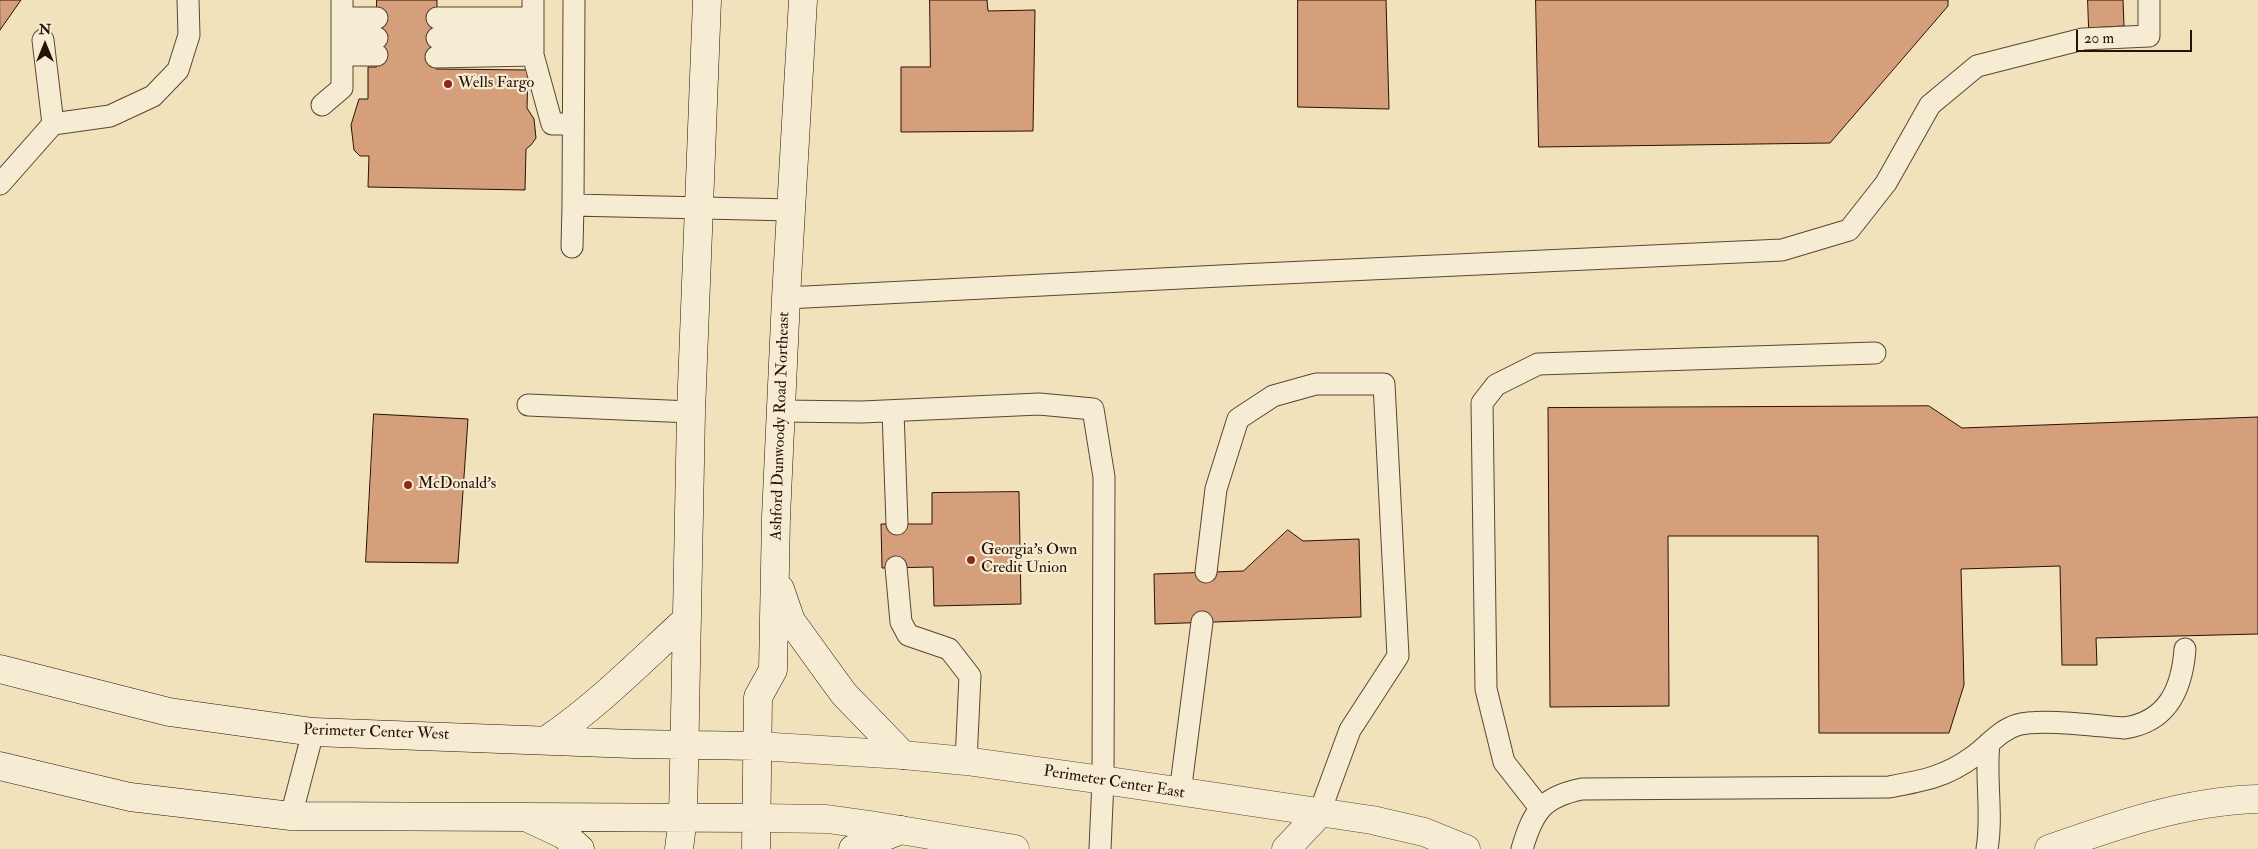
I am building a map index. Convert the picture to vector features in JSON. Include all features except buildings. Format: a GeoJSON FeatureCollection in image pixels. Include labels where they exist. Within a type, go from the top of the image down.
{"type":"FeatureCollection","features":[{"type":"Feature","properties":{"kind":"main road"},"geometry":{"type":"LineString","coordinates":[[679,849],[683,817],[691,412],[707,0]]}},
{"type":"Feature","properties":{"kind":"main road","name":"Ashford Dunwoody Road Northeast"},"geometry":{"type":"LineString","coordinates":[[756,849],[758,697],[773,670],[786,298],[804,0]]}},
{"type":"Feature","properties":{"kind":"main road"},"geometry":{"type":"LineString","coordinates":[[775,575],[791,621],[844,694],[903,755]]}},
{"type":"Feature","properties":{"kind":"main road"},"geometry":{"type":"LineString","coordinates":[[548,739],[563,729],[621,679],[686,620]]}},
{"type":"Feature","properties":{"kind":"main road","name":"Perimeter Center West"},"geometry":{"type":"LineString","coordinates":[[0,669],[169,712],[313,732],[758,746]]}},
{"type":"Feature","properties":{"kind":"main road","name":"Perimeter Center East"},"geometry":{"type":"LineString","coordinates":[[758,746],[966,761],[1103,780],[1319,814],[1372,820],[1415,830],[1466,849]]}},
{"type":"Feature","properties":{"kind":"main road"},"geometry":{"type":"LineString","coordinates":[[0,766],[130,797],[291,816],[683,817],[827,820],[1015,849]]}},
{"type":"Feature","properties":{"kind":"main road"},"geometry":{"type":"LineString","coordinates":[[2049,849],[2112,827],[2178,809],[2211,802],[2258,799]]}},
{"type":"Feature","properties":{"kind":"main road"},"geometry":{"type":"LineString","coordinates":[[1286,849],[1319,814]]}},
{"type":"Feature","properties":{"kind":"main road"},"geometry":{"type":"LineString","coordinates":[[524,817],[542,823],[564,835],[580,849]]}},
{"type":"Feature","properties":{"kind":"main road"},"geometry":{"type":"LineString","coordinates":[[853,849],[901,830]]}},
{"type":"Feature","properties":{"kind":"lane"},"geometry":{"type":"LineString","coordinates":[[0,184],[53,124],[110,116],[153,96],[178,70],[189,34],[188,0]]}},
{"type":"Feature","properties":{"kind":"lane"},"geometry":{"type":"LineString","coordinates":[[572,247],[574,0]]}},
{"type":"Feature","properties":{"kind":"lane"},"geometry":{"type":"LineString","coordinates":[[786,298],[1230,275],[1782,250],[1849,230],[1886,183],[1930,105],[1977,66],[2083,39],[2149,36],[2149,0]]}},
{"type":"Feature","properties":{"kind":"lane"},"geometry":{"type":"LineString","coordinates":[[342,28],[377,37],[342,28]]}},
{"type":"Feature","properties":{"kind":"lane"},"geometry":{"type":"LineString","coordinates":[[322,105],[342,88],[342,28]]}},
{"type":"Feature","properties":{"kind":"lane"},"geometry":{"type":"LineString","coordinates":[[533,28],[552,124],[573,124]]}},
{"type":"Feature","properties":{"kind":"lane"},"geometry":{"type":"LineString","coordinates":[[533,28],[437,38],[533,28]]}},
{"type":"Feature","properties":{"kind":"lane"},"geometry":{"type":"LineString","coordinates":[[43,40],[53,124]]}},
{"type":"Feature","properties":{"kind":"lane"},"geometry":{"type":"LineString","coordinates":[[573,205],[791,210]]}},
{"type":"Feature","properties":{"kind":"lane"},"geometry":{"type":"LineString","coordinates":[[1540,808],[1504,762],[1486,688],[1482,403],[1496,385],[1538,364],[1875,353]]}},
{"type":"Feature","properties":{"kind":"lane"},"geometry":{"type":"LineString","coordinates":[[1206,572],[1216,489],[1238,419],[1274,396],[1316,384],[1384,384],[1398,656],[1350,730],[1319,814]]}},
{"type":"Feature","properties":{"kind":"lane"},"geometry":{"type":"LineString","coordinates":[[782,411],[893,411],[1039,404],[1093,409],[1104,477],[1103,780],[1100,849]]}},
{"type":"Feature","properties":{"kind":"lane"},"geometry":{"type":"LineString","coordinates":[[528,405],[691,412]]}},
{"type":"Feature","properties":{"kind":"lane"},"geometry":{"type":"LineString","coordinates":[[893,411],[897,524]]}},
{"type":"Feature","properties":{"kind":"lane"},"geometry":{"type":"LineString","coordinates":[[896,567],[901,622],[908,635],[949,649],[970,676],[966,761]]}},
{"type":"Feature","properties":{"kind":"lane"},"geometry":{"type":"LineString","coordinates":[[1180,792],[1202,622]]}},
{"type":"Feature","properties":{"kind":"lane"},"geometry":{"type":"LineString","coordinates":[[1522,849],[1530,823],[1540,808],[1551,799],[1565,792],[1582,789],[1889,787],[1931,780],[1954,770],[2005,730],[2028,722],[2124,728],[2145,722],[2163,710],[2176,692],[2184,671],[2185,649]]}},
{"type":"Feature","properties":{"kind":"lane"},"geometry":{"type":"LineString","coordinates":[[291,816],[313,732]]}},
{"type":"Feature","properties":{"kind":"lane"},"geometry":{"type":"LineString","coordinates":[[1987,849],[1990,831],[1987,789],[1989,743]]}},
{"type":"Feature","properties":{"kind":"place","name":"Wells Fargo"},"geometry":{"type":"Point","coordinates":[448,84]}},
{"type":"Feature","properties":{"kind":"place","name":"McDonald's"},"geometry":{"type":"Point","coordinates":[408,485]}},
{"type":"Feature","properties":{"kind":"place","name":"Georgia's Own Credit Union"},"geometry":{"type":"Point","coordinates":[971,560]}}]}
